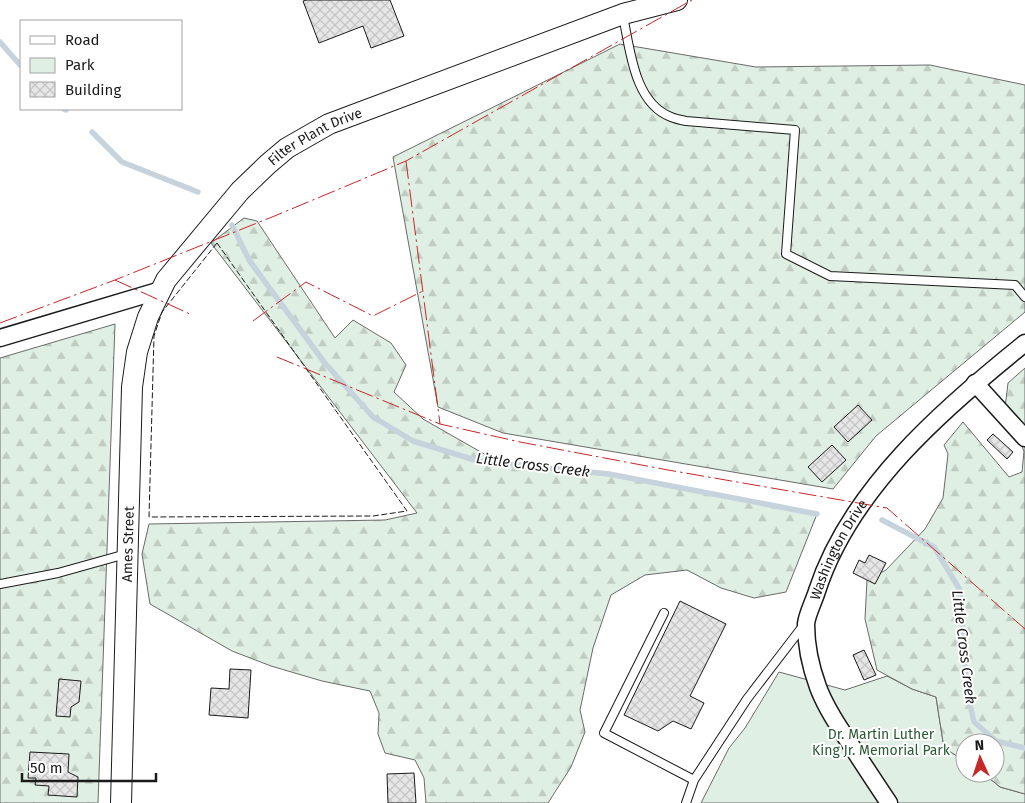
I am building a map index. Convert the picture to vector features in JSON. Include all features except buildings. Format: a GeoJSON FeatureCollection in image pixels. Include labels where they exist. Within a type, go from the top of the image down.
{"type":"FeatureCollection","features":[{"type":"Feature","properties":{"kind":"street","name":"Filter Plant Drive"},"geometry":{"type":"LineString","coordinates":[[161,290],[166,280],[240,191],[287,148],[329,124],[623,14],[677,0]]}},
{"type":"Feature","properties":{"kind":"street"},"geometry":{"type":"LineString","coordinates":[[0,338],[161,290]]}},
{"type":"Feature","properties":{"kind":"street","name":"Ames Street"},"geometry":{"type":"LineString","coordinates":[[121,803],[132,387],[137,352],[148,318],[161,290]]}},
{"type":"Feature","properties":{"kind":"street","name":"Washington Drive"},"geometry":{"type":"LineString","coordinates":[[888,803],[828,709],[818,687],[811,663],[806,622],[825,567],[840,536],[876,486],[907,449],[941,414],[975,383],[1025,343]]}},
{"type":"Feature","properties":{"kind":"street"},"geometry":{"type":"LineString","coordinates":[[975,383],[1025,438]]}},
{"type":"Feature","properties":{"kind":"lane"},"geometry":{"type":"LineString","coordinates":[[623,14],[638,81],[657,108],[670,117],[686,121],[795,130],[786,254],[830,276],[1015,285],[1025,297]]}},
{"type":"Feature","properties":{"kind":"lane"},"geometry":{"type":"LineString","coordinates":[[0,584],[58,573],[128,554]]}},
{"type":"Feature","properties":{"kind":"lane"},"geometry":{"type":"LineString","coordinates":[[664,613],[604,733],[694,780]]}},
{"type":"Feature","properties":{"kind":"lane"},"geometry":{"type":"LineString","coordinates":[[686,803],[694,780],[747,699],[806,622]]}},
{"type":"Feature","properties":{"kind":"green space"},"geometry":{"type":"Polygon","coordinates":[[[620,44],[756,67],[930,65],[1025,85],[1025,312],[876,436],[833,489],[503,433],[438,407],[393,157],[620,44]]]}},
{"type":"Feature","properties":{"kind":"green space"},"geometry":{"type":"Polygon","coordinates":[[[244,218],[257,221],[335,338],[353,320],[391,343],[406,365],[394,392],[423,419],[500,463],[628,478],[817,514],[786,592],[754,598],[721,588],[687,570],[645,575],[611,595],[593,648],[580,710],[585,732],[571,767],[548,803],[426,803],[424,778],[415,760],[385,753],[378,734],[379,713],[370,691],[322,681],[271,666],[232,651],[150,604],[142,554],[149,524],[385,520],[417,513],[211,243],[244,218]]]}},
{"type":"Feature","properties":{"kind":"green space"},"geometry":{"type":"Polygon","coordinates":[[[115,324],[98,803],[0,803],[0,358],[115,324]]]}},
{"type":"Feature","properties":{"kind":"green space"},"geometry":{"type":"Polygon","coordinates":[[[1025,368],[1025,794],[1000,787],[995,783],[1005,783],[1005,733],[955,733],[955,755],[944,748],[936,697],[912,689],[877,670],[865,619],[867,580],[886,570],[925,529],[943,498],[948,454],[944,445],[963,422],[1009,477],[1022,472],[1024,451],[1005,408],[1008,383],[1025,368]]]}},
{"type":"Feature","properties":{"kind":"green space","name":"Dr. Martin Luther King Jr. Memorial Park"},"geometry":{"type":"Polygon","coordinates":[[[779,672],[845,690],[887,676],[912,689],[936,697],[944,748],[955,755],[955,783],[995,783],[1000,787],[1025,794],[1025,803],[701,803],[729,748],[745,728],[779,672]]]}},
{"type":"Feature","properties":{"kind":"waterway","name":"Little Cross Creek"},"geometry":{"type":"LineString","coordinates":[[0,42],[20,65]]}},
{"type":"Feature","properties":{"kind":"waterway","name":"Little Cross Creek"},"geometry":{"type":"LineString","coordinates":[[92,132],[122,162],[198,192]]}},
{"type":"Feature","properties":{"kind":"waterway","name":"Little Cross Creek"},"geometry":{"type":"LineString","coordinates":[[232,225],[249,260],[324,362],[373,417],[413,441],[478,461],[609,474],[817,514]]}},
{"type":"Feature","properties":{"kind":"waterway","name":"Little Cross Creek"},"geometry":{"type":"LineString","coordinates":[[882,520],[934,547],[960,590],[967,692],[974,722],[996,741],[1025,748]]}},
{"type":"Feature","properties":{"kind":"fence"},"geometry":{"type":"LineString","coordinates":[[217,243],[407,511],[373,516],[149,517],[154,336],[162,312],[217,243]]}},
{"type":"Feature","properties":{"kind":"power"},"geometry":{"type":"LineString","coordinates":[[0,323],[115,280],[406,161],[692,0]]}},
{"type":"Feature","properties":{"kind":"power"},"geometry":{"type":"LineString","coordinates":[[406,161],[440,424]]}},
{"type":"Feature","properties":{"kind":"power"},"geometry":{"type":"LineString","coordinates":[[115,280],[190,314]]}},
{"type":"Feature","properties":{"kind":"power"},"geometry":{"type":"LineString","coordinates":[[253,321],[306,282],[373,316],[423,291]]}},
{"type":"Feature","properties":{"kind":"power"},"geometry":{"type":"LineString","coordinates":[[277,357],[440,424],[520,442],[668,470],[887,508],[1025,629]]}}]}
